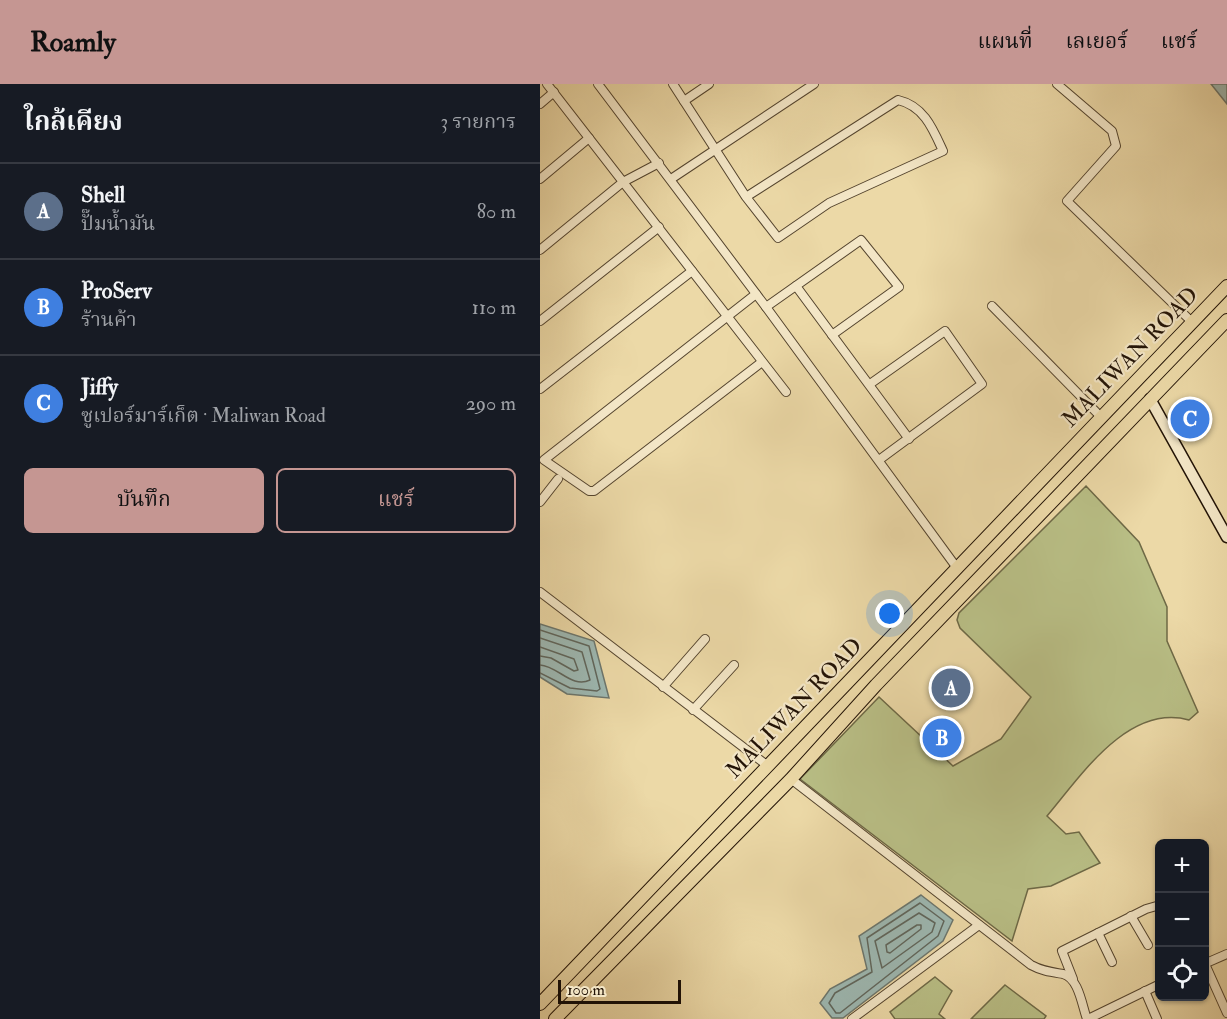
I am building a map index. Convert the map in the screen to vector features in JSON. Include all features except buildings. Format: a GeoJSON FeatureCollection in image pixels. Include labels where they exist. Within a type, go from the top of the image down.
{"type":"FeatureCollection","features":[{"type":"Feature","properties":{"kind":"main road","name":"MALIWAN ROAD"},"geometry":{"type":"LineString","coordinates":[[544,1000],[1227,286]]}},
{"type":"Feature","properties":{"kind":"main road"},"geometry":{"type":"LineString","coordinates":[[544,1000],[559,1015],[790,779],[876,685],[1227,320]]}},
{"type":"Feature","properties":{"kind":"street"},"geometry":{"type":"LineString","coordinates":[[547,84],[786,392]]}},
{"type":"Feature","properties":{"kind":"street"},"geometry":{"type":"LineString","coordinates":[[598,84],[766,307],[957,568]]}},
{"type":"Feature","properties":{"kind":"street"},"geometry":{"type":"LineString","coordinates":[[673,84],[747,197],[778,238],[829,203],[944,151],[925,116],[907,102],[898,100],[747,197]]}},
{"type":"Feature","properties":{"kind":"street"},"geometry":{"type":"LineString","coordinates":[[684,101],[709,84]]}},
{"type":"Feature","properties":{"kind":"street"},"geometry":{"type":"LineString","coordinates":[[671,179],[813,84]]}},
{"type":"Feature","properties":{"kind":"street"},"geometry":{"type":"LineString","coordinates":[[1057,84],[1112,131],[1116,146],[1067,201],[1192,322]]}},
{"type":"Feature","properties":{"kind":"street"},"geometry":{"type":"LineString","coordinates":[[540,104],[554,92]]}},
{"type":"Feature","properties":{"kind":"street"},"geometry":{"type":"LineString","coordinates":[[540,179],[589,138]]}},
{"type":"Feature","properties":{"kind":"street"},"geometry":{"type":"LineString","coordinates":[[540,250],[623,182],[659,163]]}},
{"type":"Feature","properties":{"kind":"street"},"geometry":{"type":"LineString","coordinates":[[540,321],[659,227]]}},
{"type":"Feature","properties":{"kind":"street"},"geometry":{"type":"LineString","coordinates":[[766,307],[861,240],[899,287],[831,335]]}},
{"type":"Feature","properties":{"kind":"street"},"geometry":{"type":"LineString","coordinates":[[540,389],[692,271]]}},
{"type":"Feature","properties":{"kind":"street"},"geometry":{"type":"LineString","coordinates":[[796,286],[909,439]]}},
{"type":"Feature","properties":{"kind":"street"},"geometry":{"type":"LineString","coordinates":[[756,294],[548,454],[544,460],[589,491],[594,491],[762,362]]}},
{"type":"Feature","properties":{"kind":"street"},"geometry":{"type":"LineString","coordinates":[[992,306],[1101,417]]}},
{"type":"Feature","properties":{"kind":"street"},"geometry":{"type":"LineString","coordinates":[[870,384],[945,331],[982,384],[879,460]]}},
{"type":"Feature","properties":{"kind":"street"},"geometry":{"type":"LineString","coordinates":[[1150,399],[1227,537]]}},
{"type":"Feature","properties":{"kind":"street"},"geometry":{"type":"LineString","coordinates":[[540,502],[558,479]]}},
{"type":"Feature","properties":{"kind":"street"},"geometry":{"type":"LineString","coordinates":[[540,592],[768,766]]}},
{"type":"Feature","properties":{"kind":"street"},"geometry":{"type":"LineString","coordinates":[[663,687],[705,639]]}},
{"type":"Feature","properties":{"kind":"street"},"geometry":{"type":"LineString","coordinates":[[693,710],[734,665]]}},
{"type":"Feature","properties":{"kind":"street"},"geometry":{"type":"LineString","coordinates":[[790,779],[1031,965],[1044,971],[1064,974],[1073,980]]}},
{"type":"Feature","properties":{"kind":"street"},"geometry":{"type":"LineString","coordinates":[[1155,907],[1131,916],[1062,951],[1087,1019],[1155,986]]}},
{"type":"Feature","properties":{"kind":"street"},"geometry":{"type":"LineString","coordinates":[[1131,916],[1148,945]]}},
{"type":"Feature","properties":{"kind":"street"},"geometry":{"type":"LineString","coordinates":[[852,1019],[979,925]]}},
{"type":"Feature","properties":{"kind":"street"},"geometry":{"type":"LineString","coordinates":[[1098,933],[1112,962]]}},
{"type":"Feature","properties":{"kind":"street"},"geometry":{"type":"LineString","coordinates":[[1209,962],[1227,954]]}},
{"type":"Feature","properties":{"kind":"street"},"geometry":{"type":"LineString","coordinates":[[1209,973],[1227,1014]]}},
{"type":"Feature","properties":{"kind":"street"},"geometry":{"type":"LineString","coordinates":[[1145,991],[1157,1019]]}},
{"type":"Feature","properties":{"kind":"green space"},"geometry":{"type":"Polygon","coordinates":[[[1086,486],[1139,542],[1167,607],[1167,641],[1198,712],[1189,720],[1167,718],[1146,722],[1126,733],[1090,764],[1047,816],[1066,834],[1079,832],[1100,863],[1051,886],[1028,889],[1012,941],[800,779],[879,697],[953,766],[1001,739],[1031,697],[960,628],[957,620],[959,613],[1086,486]]]}},
{"type":"Feature","properties":{"kind":"green space"},"geometry":{"type":"Polygon","coordinates":[[[935,977],[952,991],[939,1014],[945,1019],[895,1019],[890,1012],[935,977]]]}},
{"type":"Feature","properties":{"kind":"green space"},"geometry":{"type":"Polygon","coordinates":[[[1005,985],[1046,1016],[1044,1019],[971,1019],[1005,985]]]}},
{"type":"Feature","properties":{"kind":"water"},"geometry":{"type":"Polygon","coordinates":[[[1211,84],[1227,84],[1227,104],[1211,84]]]}},
{"type":"Feature","properties":{"kind":"water"},"geometry":{"type":"Polygon","coordinates":[[[540,624],[594,641],[609,698],[567,694],[540,677],[540,624]]]}},
{"type":"Feature","properties":{"kind":"water"},"geometry":{"type":"Polygon","coordinates":[[[921,895],[953,920],[943,941],[843,1018],[832,1018],[820,1003],[830,989],[867,969],[859,936],[921,895]]]}},
{"type":"Feature","properties":{"kind":"place","name":"Jiffy"},"geometry":{"type":"Point","coordinates":[1190,419]}},
{"type":"Feature","properties":{"kind":"place","name":"Shell"},"geometry":{"type":"Point","coordinates":[951,688]}},
{"type":"Feature","properties":{"kind":"place","name":"ProServ"},"geometry":{"type":"Point","coordinates":[942,738]}}]}
